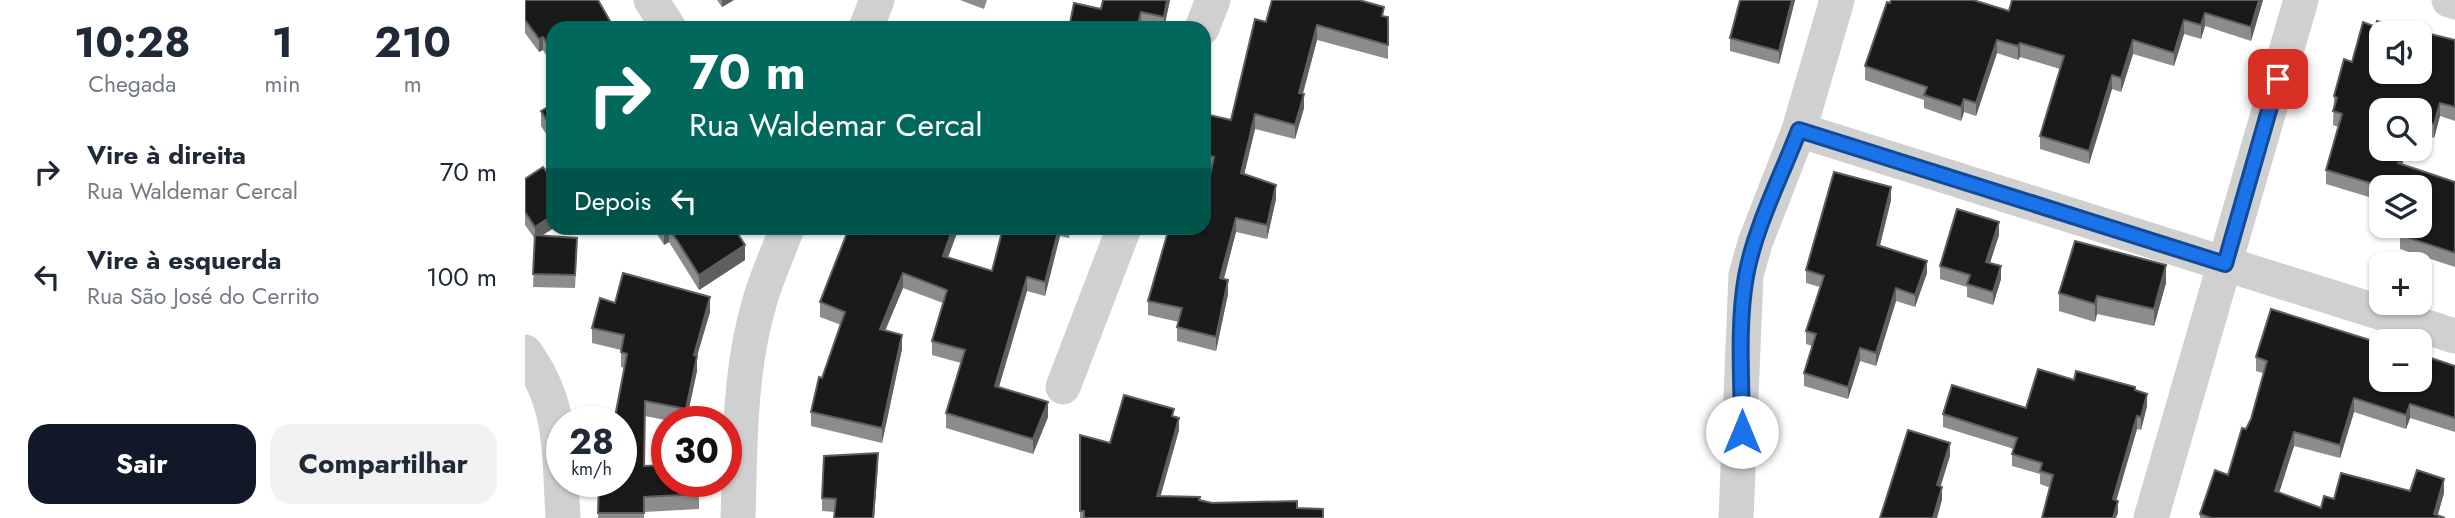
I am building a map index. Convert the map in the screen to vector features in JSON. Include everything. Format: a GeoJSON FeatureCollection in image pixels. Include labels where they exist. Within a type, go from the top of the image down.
{"type":"FeatureCollection","features":[{"type":"Feature","properties":{"kind":"street"},"geometry":{"type":"LineString","coordinates":[[651,0],[664,21]]}},
{"type":"Feature","properties":{"kind":"street"},"geometry":{"type":"LineString","coordinates":[[869,21],[877,0]]}},
{"type":"Feature","properties":{"kind":"street"},"geometry":{"type":"LineString","coordinates":[[1205,21],[1213,0]]}},
{"type":"Feature","properties":{"kind":"street"},"geometry":{"type":"LineString","coordinates":[[1736,518],[1746,275],[1755,243],[1799,130],[1837,0]]}},
{"type":"Feature","properties":{"kind":"street"},"geometry":{"type":"LineString","coordinates":[[2151,518],[2301,0]]}},
{"type":"Feature","properties":{"kind":"street"},"geometry":{"type":"LineString","coordinates":[[2449,0],[2455,2]]}},
{"type":"Feature","properties":{"kind":"street"},"geometry":{"type":"LineString","coordinates":[[1799,130],[2455,336]]}},
{"type":"Feature","properties":{"kind":"street"},"geometry":{"type":"LineString","coordinates":[[738,518],[741,412],[747,359],[759,303],[784,235]]}},
{"type":"Feature","properties":{"kind":"street"},"geometry":{"type":"LineString","coordinates":[[1063,387],[1121,235]]}},
{"type":"Feature","properties":{"kind":"street"},"geometry":{"type":"LineString","coordinates":[[525,352],[550,395],[558,422],[562,518]]}},
{"type":"Feature","properties":{"kind":"building"},"geometry":{"type":"Polygon","coordinates":[[[525,0],[598,0],[610,21],[546,21],[546,42],[543,37],[539,39],[525,20],[525,0]]]}},
{"type":"Feature","properties":{"kind":"building"},"geometry":{"type":"Polygon","coordinates":[[[1103,0],[1167,0],[1164,17],[1141,12],[1139,21],[1070,21],[1074,3],[1101,9],[1103,0]]]}},
{"type":"Feature","properties":{"kind":"building"},"geometry":{"type":"Polygon","coordinates":[[[1272,0],[1359,0],[1384,7],[1382,16],[1388,17],[1388,45],[1317,25],[1299,93],[1304,94],[1295,125],[1255,114],[1241,173],[1276,185],[1267,225],[1236,218],[1220,278],[1228,280],[1216,337],[1177,327],[1182,308],[1148,301],[1167,235],[1211,235],[1211,171],[1214,157],[1211,156],[1211,115],[1231,120],[1255,19],[1266,22],[1272,0]]]}},
{"type":"Feature","properties":{"kind":"building"},"geometry":{"type":"Polygon","coordinates":[[[1740,0],[1792,0],[1779,51],[1730,38],[1740,0]]]}},
{"type":"Feature","properties":{"kind":"building"},"geometry":{"type":"Polygon","coordinates":[[[1891,0],[1973,0],[2009,11],[2012,0],[2259,0],[2251,27],[2205,13],[2201,25],[2184,20],[2174,53],[2133,40],[2121,78],[2112,75],[2089,151],[2040,136],[2064,56],[2020,43],[2018,46],[1997,40],[1976,103],[1964,99],[1961,107],[1924,95],[1927,87],[1865,66],[1887,2],[1890,3],[1891,0]]]}},
{"type":"Feature","properties":{"kind":"building"},"geometry":{"type":"Polygon","coordinates":[[[2363,22],[2369,24],[2369,84],[2432,84],[2432,34],[2455,40],[2455,107],[2440,103],[2434,124],[2432,98],[2369,98],[2369,161],[2399,161],[2398,163],[2455,182],[2455,253],[2409,238],[2432,238],[2432,175],[2369,175],[2369,183],[2326,170],[2342,114],[2333,111],[2337,98],[2334,96],[2344,59],[2352,62],[2363,22]]]}},
{"type":"Feature","properties":{"kind":"building"},"geometry":{"type":"Polygon","coordinates":[[[543,167],[546,171],[546,220],[535,227],[525,212],[525,179],[543,167]]]}},
{"type":"Feature","properties":{"kind":"building"},"geometry":{"type":"Polygon","coordinates":[[[1834,172],[1891,187],[1877,245],[1927,261],[1915,295],[1896,288],[1876,353],[1860,348],[1848,387],[1804,373],[1816,334],[1806,331],[1824,276],[1806,270],[1834,172]]]}},
{"type":"Feature","properties":{"kind":"building"},"geometry":{"type":"Polygon","coordinates":[[[1957,209],[1999,222],[1986,262],[2001,266],[1993,292],[1967,284],[1970,275],[1940,266],[1957,209]]]}},
{"type":"Feature","properties":{"kind":"building"},"geometry":{"type":"Polygon","coordinates":[[[535,235],[577,238],[575,275],[533,274],[535,235]]]}},
{"type":"Feature","properties":{"kind":"building"},"geometry":{"type":"Polygon","coordinates":[[[673,235],[739,235],[745,245],[699,275],[673,235]]]}},
{"type":"Feature","properties":{"kind":"building"},"geometry":{"type":"Polygon","coordinates":[[[846,235],[950,235],[943,256],[992,271],[1001,235],[1057,235],[1045,282],[1027,277],[995,386],[1048,402],[1033,439],[946,413],[965,350],[932,341],[947,290],[903,273],[880,329],[902,335],[882,428],[811,412],[819,377],[822,378],[845,312],[820,302],[846,235]]]}},
{"type":"Feature","properties":{"kind":"building"},"geometry":{"type":"Polygon","coordinates":[[[2075,241],[2166,265],[2154,309],[2097,296],[2095,304],[2059,293],[2075,241]]]}},
{"type":"Feature","properties":{"kind":"building"},"geometry":{"type":"Polygon","coordinates":[[[623,273],[710,297],[694,355],[697,356],[687,406],[645,401],[644,466],[651,466],[651,497],[644,497],[644,513],[598,513],[598,497],[637,497],[637,406],[617,406],[627,354],[621,352],[624,335],[592,328],[600,298],[615,303],[623,273]]]}},
{"type":"Feature","properties":{"kind":"building"},"geometry":{"type":"Polygon","coordinates":[[[2271,309],[2369,340],[2369,392],[2432,392],[2432,358],[2455,366],[2455,418],[2410,404],[2406,415],[2354,398],[2340,445],[2294,432],[2275,491],[2321,508],[2324,496],[2334,499],[2341,473],[2410,491],[2417,470],[2444,479],[2434,514],[2445,518],[2211,518],[2200,514],[2215,470],[2228,475],[2242,428],[2246,429],[2251,419],[2267,361],[2256,357],[2271,309]]]}},
{"type":"Feature","properties":{"kind":"building"},"geometry":{"type":"Polygon","coordinates":[[[2038,369],[2074,380],[2076,371],[2135,387],[2135,390],[2147,394],[2141,417],[2137,416],[2113,499],[2118,501],[2113,518],[2042,518],[2053,475],[2040,471],[2042,463],[2012,454],[2017,438],[1943,414],[1952,385],[2026,408],[2038,369]]]}},
{"type":"Feature","properties":{"kind":"building"},"geometry":{"type":"Polygon","coordinates":[[[1124,395],[1174,409],[1172,416],[1179,418],[1157,496],[1200,497],[1199,500],[1212,503],[1297,501],[1297,508],[1323,509],[1323,518],[1084,518],[1084,511],[1080,511],[1080,435],[1110,443],[1124,395]]]}},
{"type":"Feature","properties":{"kind":"building"},"geometry":{"type":"Polygon","coordinates":[[[1908,430],[1950,443],[1937,485],[1942,487],[1933,518],[1880,518],[1908,430]]]}},
{"type":"Feature","properties":{"kind":"building"},"geometry":{"type":"Polygon","coordinates":[[[878,453],[873,518],[834,518],[836,499],[822,498],[824,456],[878,453]]]}},
{"type":"Feature","properties":{"kind":"route"},"geometry":{"type":"LineString","coordinates":[[1742,432],[1742,309],[1746,275],[1755,243],[1799,130],[2225,264],[2278,79]]}}]}
